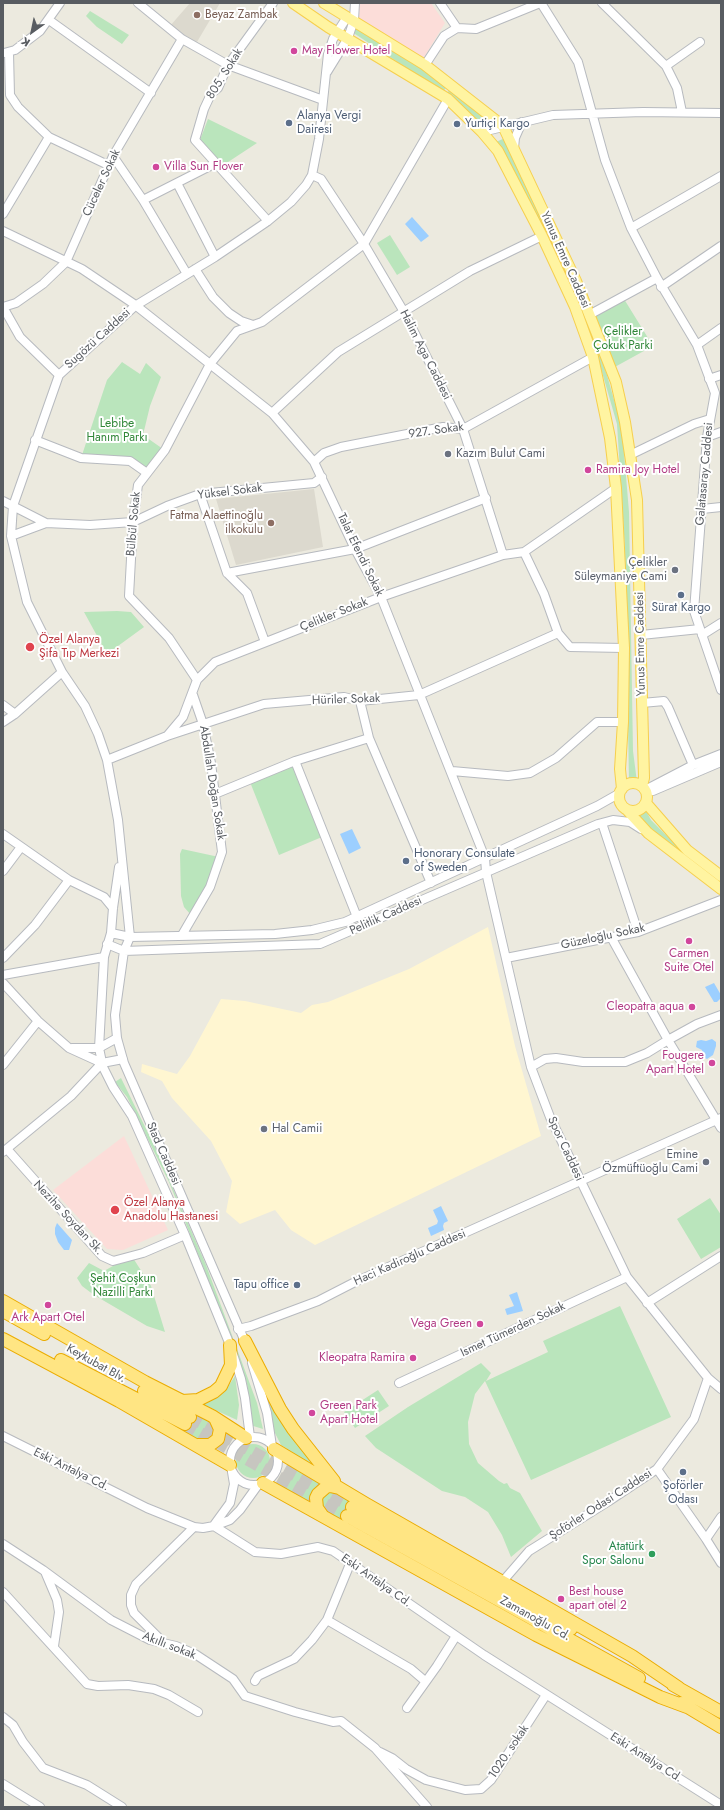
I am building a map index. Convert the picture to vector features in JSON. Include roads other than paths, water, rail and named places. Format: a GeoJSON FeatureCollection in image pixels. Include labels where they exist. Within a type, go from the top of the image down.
{"type":"FeatureCollection","features":[{"type":"Feature","properties":{"kind":"highway"},"geometry":{"type":"LineString","coordinates":[[3,1301],[145,1382],[212,1416],[248,1438]]}},
{"type":"Feature","properties":{"kind":"highway","name":"Keykubat Blv."},"geometry":{"type":"LineString","coordinates":[[3,1311],[187,1420],[3,1331]]}},
{"type":"Feature","properties":{"kind":"highway"},"geometry":{"type":"LineString","coordinates":[[3,1339],[200,1446],[210,1445],[218,1439],[220,1429],[216,1419],[212,1416]]}},
{"type":"Feature","properties":{"kind":"highway"},"geometry":{"type":"LineString","coordinates":[[245,1341],[280,1409],[293,1429],[340,1488]]}},
{"type":"Feature","properties":{"kind":"highway"},"geometry":{"type":"LineString","coordinates":[[182,1401],[198,1400],[214,1392],[221,1386],[231,1365],[230,1345]]}},
{"type":"Feature","properties":{"kind":"highway"},"geometry":{"type":"LineString","coordinates":[[195,1443],[231,1467]]}},
{"type":"Feature","properties":{"kind":"highway"},"geometry":{"type":"LineString","coordinates":[[273,1447],[340,1488],[632,1656],[679,1688]]}},
{"type":"Feature","properties":{"kind":"highway"},"geometry":{"type":"LineString","coordinates":[[261,1484],[323,1515],[536,1635],[660,1697],[687,1707]]}},
{"type":"Feature","properties":{"kind":"highway"},"geometry":{"type":"LineString","coordinates":[[323,1515],[317,1508],[316,1498],[318,1494],[321,1490],[330,1486],[340,1488]]}},
{"type":"Feature","properties":{"kind":"highway","name":"Zamanoğlu Cd."},"geometry":{"type":"LineString","coordinates":[[721,1712],[349,1511],[618,1665],[721,1726]]}},
{"type":"Feature","properties":{"kind":"main road","name":"Yunus Emre Caddesi"},"geometry":{"type":"LineString","coordinates":[[293,3],[334,30],[448,99],[482,132],[498,151],[542,236],[554,266],[575,307],[594,357],[610,438],[616,488],[624,648],[623,722],[620,769],[621,791]]}},
{"type":"Feature","properties":{"kind":"main road","name":"Yunus Emre Caddesi"},"geometry":{"type":"LineString","coordinates":[[324,3],[425,65],[503,126],[576,281],[616,382],[625,422],[637,500],[645,793]]}},
{"type":"Feature","properties":{"kind":"main road"},"geometry":{"type":"LineString","coordinates":[[721,876],[686,850],[645,793],[634,783],[629,784],[621,791],[621,804],[648,834],[721,889]]}},
{"type":"Feature","properties":{"kind":"main road"},"geometry":{"type":"LineString","coordinates":[[627,810],[636,811],[644,806],[645,793]]}},
{"type":"Feature","properties":{"kind":"street"},"geometry":{"type":"LineString","coordinates":[[60,3],[49,20],[34,36],[15,50],[6,52],[10,95],[18,106],[49,137],[108,165]]}},
{"type":"Feature","properties":{"kind":"street"},"geometry":{"type":"LineString","coordinates":[[138,3],[182,39],[228,65],[323,100]]}},
{"type":"Feature","properties":{"kind":"street","name":"805. Sokak"},"geometry":{"type":"LineString","coordinates":[[268,221],[195,140],[204,109],[211,94],[218,88],[228,65],[273,3]]}},
{"type":"Feature","properties":{"kind":"street"},"geometry":{"type":"LineString","coordinates":[[325,74],[348,38],[347,17],[355,3]]}},
{"type":"Feature","properties":{"kind":"street"},"geometry":{"type":"LineString","coordinates":[[440,3],[457,28]]}},
{"type":"Feature","properties":{"kind":"street"},"geometry":{"type":"LineString","coordinates":[[425,65],[444,36],[457,28],[476,29],[541,3]]}},
{"type":"Feature","properties":{"kind":"street","name":"Galatasaray Caddesi"},"geometry":{"type":"LineString","coordinates":[[541,3],[578,62],[605,160],[631,228],[656,278],[697,345],[715,393],[707,437],[694,611],[721,690]]}},
{"type":"Feature","properties":{"kind":"street"},"geometry":{"type":"LineString","coordinates":[[602,3],[666,66],[677,88],[682,112]]}},
{"type":"Feature","properties":{"kind":"street","name":"Sugözü Caddesi"},"geometry":{"type":"LineString","coordinates":[[62,672],[27,602],[11,536],[13,506],[59,375],[135,306],[215,257],[268,221],[291,202],[306,185],[312,175],[319,139],[328,54],[334,30],[347,17]]}},
{"type":"Feature","properties":{"kind":"street"},"geometry":{"type":"LineString","coordinates":[[49,20],[151,93]]}},
{"type":"Feature","properties":{"kind":"street","name":"Cüceler Sokak"},"geometry":{"type":"LineString","coordinates":[[3,307],[16,303],[43,284],[66,262],[108,165],[182,39]]}},
{"type":"Feature","properties":{"kind":"street"},"geometry":{"type":"LineString","coordinates":[[666,66],[700,42]]}},
{"type":"Feature","properties":{"kind":"street"},"geometry":{"type":"LineString","coordinates":[[364,244],[448,99]]}},
{"type":"Feature","properties":{"kind":"street"},"geometry":{"type":"LineString","coordinates":[[482,132],[553,115],[592,113],[721,113]]}},
{"type":"Feature","properties":{"kind":"street"},"geometry":{"type":"LineString","coordinates":[[514,149],[515,138],[522,122]]}},
{"type":"Feature","properties":{"kind":"street"},"geometry":{"type":"LineString","coordinates":[[3,214],[49,137]]}},
{"type":"Feature","properties":{"kind":"street"},"geometry":{"type":"LineString","coordinates":[[113,156],[143,200],[187,274]]}},
{"type":"Feature","properties":{"kind":"street"},"geometry":{"type":"LineString","coordinates":[[143,200],[216,163]]}},
{"type":"Feature","properties":{"kind":"street","name":"Halim Aga Caddesi"},"geometry":{"type":"LineString","coordinates":[[312,175],[321,180],[364,244],[404,312],[463,430],[503,555]]}},
{"type":"Feature","properties":{"kind":"street"},"geometry":{"type":"LineString","coordinates":[[631,228],[721,176]]}},
{"type":"Feature","properties":{"kind":"street"},"geometry":{"type":"LineString","coordinates":[[177,183],[215,257]]}},
{"type":"Feature","properties":{"kind":"street","name":"Talat Efendi Sokak"},"geometry":{"type":"LineString","coordinates":[[3,230],[82,270],[135,306],[272,413],[314,462],[355,549],[381,597],[419,695],[452,771],[485,858],[486,872]]}},
{"type":"Feature","properties":{"kind":"street"},"geometry":{"type":"LineString","coordinates":[[272,413],[338,352],[470,271],[542,236]]}},
{"type":"Feature","properties":{"kind":"street","name":"Bülbül Sokak"},"geometry":{"type":"LineString","coordinates":[[197,680],[169,638],[129,596],[133,522],[138,484],[165,450],[210,364],[237,331],[262,322],[364,244]]}},
{"type":"Feature","properties":{"kind":"street"},"geometry":{"type":"LineString","coordinates":[[661,286],[721,246]]}},
{"type":"Feature","properties":{"kind":"street"},"geometry":{"type":"LineString","coordinates":[[195,269],[213,297],[229,313],[241,321],[253,325]]}},
{"type":"Feature","properties":{"kind":"street"},"geometry":{"type":"LineString","coordinates":[[589,315],[656,278]]}},
{"type":"Feature","properties":{"kind":"street"},"geometry":{"type":"LineString","coordinates":[[3,307],[20,337],[59,375]]}},
{"type":"Feature","properties":{"kind":"street"},"geometry":{"type":"LineString","coordinates":[[697,345],[721,328]]}},
{"type":"Feature","properties":{"kind":"street","name":"927. Sokak"},"geometry":{"type":"LineString","coordinates":[[314,462],[324,453],[341,447],[443,427],[463,430],[594,357]]}},
{"type":"Feature","properties":{"kind":"street"},"geometry":{"type":"LineString","coordinates":[[709,379],[721,375]]}},
{"type":"Feature","properties":{"kind":"street"},"geometry":{"type":"LineString","coordinates":[[630,455],[694,424],[710,419]]}},
{"type":"Feature","properties":{"kind":"street"},"geometry":{"type":"LineString","coordinates":[[707,437],[721,432]]}},
{"type":"Feature","properties":{"kind":"street"},"geometry":{"type":"LineString","coordinates":[[35,440],[81,458],[130,461],[147,473]]}},
{"type":"Feature","properties":{"kind":"street","name":"Yüksel Sokak"},"geometry":{"type":"LineString","coordinates":[[11,536],[46,523],[90,525],[133,522],[167,506],[200,494],[314,482],[322,477]]}},
{"type":"Feature","properties":{"kind":"street","name":"Çelikler Sokak"},"geometry":{"type":"LineString","coordinates":[[197,680],[215,662],[265,642],[381,597],[503,555],[524,552],[616,488]]}},
{"type":"Feature","properties":{"kind":"street"},"geometry":{"type":"LineString","coordinates":[[200,494],[228,573],[247,593],[265,642]]}},
{"type":"Feature","properties":{"kind":"street"},"geometry":{"type":"LineString","coordinates":[[228,573],[355,549],[486,498]]}},
{"type":"Feature","properties":{"kind":"street","name":"Yüksel Sokak"},"geometry":{"type":"LineString","coordinates":[[3,500],[46,523]]}},
{"type":"Feature","properties":{"kind":"street"},"geometry":{"type":"LineString","coordinates":[[702,509],[721,507]]}},
{"type":"Feature","properties":{"kind":"street"},"geometry":{"type":"LineString","coordinates":[[524,552],[544,594],[558,633],[570,647],[624,648]]}},
{"type":"Feature","properties":{"kind":"street"},"geometry":{"type":"LineString","coordinates":[[641,635],[701,632],[721,623]]}},
{"type":"Feature","properties":{"kind":"street","name":"Hüriler Sokak"},"geometry":{"type":"LineString","coordinates":[[107,760],[167,736],[264,704],[344,697],[360,701],[419,695],[558,633]]}},
{"type":"Feature","properties":{"kind":"street"},"geometry":{"type":"LineString","coordinates":[[3,722],[15,714],[62,672]]}},
{"type":"Feature","properties":{"kind":"street","name":"Stad Caddesi"},"geometry":{"type":"LineString","coordinates":[[62,672],[85,706],[98,734],[107,760],[118,820],[130,937],[124,951],[115,1015],[117,1038],[123,1059],[238,1329],[245,1341],[267,1414],[273,1447]]}},
{"type":"Feature","properties":{"kind":"street"},"geometry":{"type":"LineString","coordinates":[[167,736],[183,717],[193,695],[197,680]]}},
{"type":"Feature","properties":{"kind":"street","name":"Abdullah Doğan Sokak"},"geometry":{"type":"LineString","coordinates":[[182,935],[210,887],[222,852],[215,794],[203,724],[193,695]]}},
{"type":"Feature","properties":{"kind":"street"},"geometry":{"type":"LineString","coordinates":[[360,701],[369,738],[431,883]]}},
{"type":"Feature","properties":{"kind":"street"},"geometry":{"type":"LineString","coordinates":[[642,703],[664,701],[693,765]]}},
{"type":"Feature","properties":{"kind":"street"},"geometry":{"type":"LineString","coordinates":[[3,705],[15,714]]}},
{"type":"Feature","properties":{"kind":"street"},"geometry":{"type":"LineString","coordinates":[[452,771],[508,776],[530,773],[556,758],[597,722],[623,722]]}},
{"type":"Feature","properties":{"kind":"street"},"geometry":{"type":"LineString","coordinates":[[215,794],[295,762],[369,738]]}},
{"type":"Feature","properties":{"kind":"street"},"geometry":{"type":"LineString","coordinates":[[645,793],[693,765],[721,754]]}},
{"type":"Feature","properties":{"kind":"street"},"geometry":{"type":"LineString","coordinates":[[295,762],[357,917]]}},
{"type":"Feature","properties":{"kind":"street"},"geometry":{"type":"LineString","coordinates":[[645,793],[721,762]]}},
{"type":"Feature","properties":{"kind":"street","name":"Pelitlik Caddesi"},"geometry":{"type":"LineString","coordinates":[[111,933],[130,937],[275,934],[312,930],[345,922],[597,806],[621,791]]}},
{"type":"Feature","properties":{"kind":"street","name":"Pelitlik Caddesi"},"geometry":{"type":"LineString","coordinates":[[107,944],[124,951],[320,944],[602,823],[613,820],[630,822],[648,834]]}},
{"type":"Feature","properties":{"kind":"street"},"geometry":{"type":"LineString","coordinates":[[602,823],[638,932]]}},
{"type":"Feature","properties":{"kind":"street"},"geometry":{"type":"LineString","coordinates":[[3,834],[69,880],[104,897],[113,908]]}},
{"type":"Feature","properties":{"kind":"street"},"geometry":{"type":"LineString","coordinates":[[3,871],[21,847]]}},
{"type":"Feature","properties":{"kind":"street","name":"Stad Caddesi"},"geometry":{"type":"LineString","coordinates":[[121,852],[111,933],[104,957],[99,1048],[102,1063],[113,1087],[132,1116],[185,1235],[230,1345],[244,1392],[248,1438]]}},
{"type":"Feature","properties":{"kind":"street","name":"Spor Caddesi"},"geometry":{"type":"LineString","coordinates":[[486,872],[531,1067],[550,1117],[627,1277],[708,1378],[721,1389]]}},
{"type":"Feature","properties":{"kind":"street"},"geometry":{"type":"LineString","coordinates":[[3,958],[35,925],[69,880]]}},
{"type":"Feature","properties":{"kind":"street","name":"Güzeloğlu Sokak"},"geometry":{"type":"LineString","coordinates":[[506,958],[638,932],[721,900]]}},
{"type":"Feature","properties":{"kind":"street"},"geometry":{"type":"LineString","coordinates":[[611,937],[668,1040],[719,1119],[721,1128]]}},
{"type":"Feature","properties":{"kind":"street"},"geometry":{"type":"LineString","coordinates":[[3,975],[104,957]]}},
{"type":"Feature","properties":{"kind":"street"},"geometry":{"type":"LineString","coordinates":[[3,983],[38,1021],[69,1048],[102,1063],[123,1059]]}},
{"type":"Feature","properties":{"kind":"street"},"geometry":{"type":"LineString","coordinates":[[531,1067],[545,1059],[556,1058],[583,1062],[625,1062],[647,1053],[697,1024],[721,1015]]}},
{"type":"Feature","properties":{"kind":"street"},"geometry":{"type":"LineString","coordinates":[[3,1066],[38,1021]]}},
{"type":"Feature","properties":{"kind":"street"},"geometry":{"type":"LineString","coordinates":[[69,1048],[99,1048],[117,1038]]}},
{"type":"Feature","properties":{"kind":"street"},"geometry":{"type":"LineString","coordinates":[[5,1151],[71,1096],[102,1063]]}},
{"type":"Feature","properties":{"kind":"street","name":"Haci Kadiroğlu Caddesi"},"geometry":{"type":"LineString","coordinates":[[238,1329],[251,1326],[318,1301],[355,1282],[719,1119]]}},
{"type":"Feature","properties":{"kind":"street","name":"Nezihe Soydan Sk."},"geometry":{"type":"LineString","coordinates":[[5,1151],[102,1256],[113,1261],[143,1253],[185,1235]]}},
{"type":"Feature","properties":{"kind":"street"},"geometry":{"type":"LineString","coordinates":[[647,1303],[721,1256]]}},
{"type":"Feature","properties":{"kind":"street","name":"Ismet Tümerden Sokak"},"geometry":{"type":"LineString","coordinates":[[399,1383],[627,1277]]}},
{"type":"Feature","properties":{"kind":"street","name":"Şoförler Odasi Caddesi"},"geometry":{"type":"LineString","coordinates":[[503,1581],[529,1551],[657,1470],[694,1419],[708,1378]]}},
{"type":"Feature","properties":{"kind":"street","name":"Eski Antalya Cd."},"geometry":{"type":"LineString","coordinates":[[3,1436],[148,1508],[194,1527],[203,1528],[214,1526],[255,1552],[281,1554],[318,1547],[333,1551],[456,1636],[546,1695],[721,1805]]}},
{"type":"Feature","properties":{"kind":"street"},"geometry":{"type":"LineString","coordinates":[[248,1438],[262,1438],[273,1447],[277,1455],[277,1468],[269,1479],[261,1484],[230,1520],[214,1526],[230,1503],[234,1484],[230,1458],[235,1446],[248,1438]]}},
{"type":"Feature","properties":{"kind":"street"},"geometry":{"type":"LineString","coordinates":[[231,1467],[234,1475],[244,1483],[261,1484]]}},
{"type":"Feature","properties":{"kind":"street"},"geometry":{"type":"LineString","coordinates":[[657,1470],[706,1538],[721,1563]]}},
{"type":"Feature","properties":{"kind":"street"},"geometry":{"type":"LineString","coordinates":[[706,1538],[721,1517]]}},
{"type":"Feature","properties":{"kind":"street"},"geometry":{"type":"LineString","coordinates":[[163,1643],[134,1613],[131,1605],[131,1595],[136,1584],[194,1527]]}},
{"type":"Feature","properties":{"kind":"street","name":"Akıllı sokak"},"geometry":{"type":"LineString","coordinates":[[3,1544],[43,1570],[111,1620],[150,1640],[194,1654],[207,1662],[233,1679],[245,1696],[333,1722],[341,1721],[374,1748],[427,1807]]}},
{"type":"Feature","properties":{"kind":"street"},"geometry":{"type":"LineString","coordinates":[[256,1681],[258,1676],[294,1659],[312,1640],[327,1620],[350,1564]]}},
{"type":"Feature","properties":{"kind":"street"},"geometry":{"type":"LineString","coordinates":[[43,1570],[50,1580],[57,1600],[59,1612],[54,1646]]}},
{"type":"Feature","properties":{"kind":"street"},"geometry":{"type":"LineString","coordinates":[[3,1592],[54,1646],[73,1670],[87,1684],[98,1686],[128,1685],[154,1689],[170,1695],[198,1712]]}},
{"type":"Feature","properties":{"kind":"street"},"geometry":{"type":"LineString","coordinates":[[327,1620],[411,1669],[425,1682]]}},
{"type":"Feature","properties":{"kind":"street"},"geometry":{"type":"LineString","coordinates":[[407,1708],[456,1636]]}},
{"type":"Feature","properties":{"kind":"street","name":"1020. sokak"},"geometry":{"type":"LineString","coordinates":[[374,1748],[392,1758],[406,1770],[426,1780],[465,1790],[481,1789],[491,1780],[546,1695]]}},
{"type":"Feature","properties":{"kind":"street"},"geometry":{"type":"LineString","coordinates":[[3,1717],[13,1725],[23,1742],[43,1768],[87,1785],[122,1807]]}},
{"type":"Feature","properties":{"kind":"street"},"geometry":{"type":"LineString","coordinates":[[3,1784],[40,1807]]}},
{"type":"Feature","properties":{"kind":"water"},"geometry":{"type":"Polygon","coordinates":[[[412,217],[429,236],[421,242],[405,224],[412,217]]]}},
{"type":"Feature","properties":{"kind":"water"},"geometry":{"type":"Polygon","coordinates":[[[352,829],[361,848],[349,854],[340,834],[352,829]]]}},
{"type":"Feature","properties":{"kind":"water"},"geometry":{"type":"Polygon","coordinates":[[[714,983],[721,995],[721,998],[717,1002],[714,1002],[705,987],[714,983]]]}},
{"type":"Feature","properties":{"kind":"water"},"geometry":{"type":"Polygon","coordinates":[[[712,1039],[716,1042],[716,1046],[713,1055],[707,1059],[703,1057],[702,1050],[696,1047],[697,1041],[712,1039]]]}},
{"type":"Feature","properties":{"kind":"water"},"geometry":{"type":"Polygon","coordinates":[[[441,1206],[448,1221],[444,1223],[444,1230],[431,1236],[428,1228],[437,1224],[438,1221],[433,1210],[441,1206]]]}},
{"type":"Feature","properties":{"kind":"water"},"geometry":{"type":"Polygon","coordinates":[[[57,1223],[72,1240],[69,1250],[64,1250],[58,1242],[55,1234],[57,1223]]]}},
{"type":"Feature","properties":{"kind":"water"},"geometry":{"type":"Polygon","coordinates":[[[517,1292],[523,1311],[507,1315],[505,1309],[514,1306],[509,1295],[517,1292]]]}},
{"type":"Feature","properties":{"kind":"tunnel"},"geometry":{"type":"LineString","coordinates":[[190,1417],[352,1507]]}},
{"type":"Feature","properties":{"kind":"tunnel"},"geometry":{"type":"LineString","coordinates":[[185,1424],[347,1516]]}},
{"type":"Feature","properties":{"kind":"place","name":"Beyaz Zambak"},"geometry":{"type":"Point","coordinates":[197,15]}},
{"type":"Feature","properties":{"kind":"place","name":"May Flower Hotel"},"geometry":{"type":"Point","coordinates":[294,51]}},
{"type":"Feature","properties":{"kind":"place","name":"Alanya Vergi Dairesi"},"geometry":{"type":"Point","coordinates":[289,123]}},
{"type":"Feature","properties":{"kind":"place","name":"Yurtiçi Kargo"},"geometry":{"type":"Point","coordinates":[457,124]}},
{"type":"Feature","properties":{"kind":"place","name":"Villa Sun Flover"},"geometry":{"type":"Point","coordinates":[156,167]}},
{"type":"Feature","properties":{"kind":"place","name":"Kazım Bulut Cami"},"geometry":{"type":"Point","coordinates":[448,454]}},
{"type":"Feature","properties":{"kind":"place","name":"Ramira Joy Hotel"},"geometry":{"type":"Point","coordinates":[588,470]}},
{"type":"Feature","properties":{"kind":"place","name":"Fatma Alaettinoğlu ilkokulu"},"geometry":{"type":"Point","coordinates":[271,523]}},
{"type":"Feature","properties":{"kind":"place","name":"Çelikler Süleymaniye Cami"},"geometry":{"type":"Point","coordinates":[675,570]}},
{"type":"Feature","properties":{"kind":"place","name":"Sürat Kargo"},"geometry":{"type":"Point","coordinates":[681,595]}},
{"type":"Feature","properties":{"kind":"place","name":"Özel Alanya Şifa Tıp Merkezi"},"geometry":{"type":"Point","coordinates":[30,647]}},
{"type":"Feature","properties":{"kind":"place","name":"Honorary Consulate of Sweden"},"geometry":{"type":"Point","coordinates":[406,861]}},
{"type":"Feature","properties":{"kind":"place","name":"Carmen Suite Otel"},"geometry":{"type":"Point","coordinates":[689,941]}},
{"type":"Feature","properties":{"kind":"place","name":"Cleopatra aqua"},"geometry":{"type":"Point","coordinates":[692,1007]}},
{"type":"Feature","properties":{"kind":"place","name":"Fougere Apart Hotel"},"geometry":{"type":"Point","coordinates":[712,1063]}},
{"type":"Feature","properties":{"kind":"place","name":"Hal Camii"},"geometry":{"type":"Point","coordinates":[264,1129]}},
{"type":"Feature","properties":{"kind":"place","name":"Emine Özmüftüoğlu Cami"},"geometry":{"type":"Point","coordinates":[706,1162]}},
{"type":"Feature","properties":{"kind":"place","name":"Özel Alanya Anadolu Hastanesi"},"geometry":{"type":"Point","coordinates":[115,1210]}},
{"type":"Feature","properties":{"kind":"place","name":"Tapu office"},"geometry":{"type":"Point","coordinates":[297,1285]}},
{"type":"Feature","properties":{"kind":"place","name":"Ark Apart Otel"},"geometry":{"type":"Point","coordinates":[48,1305]}},
{"type":"Feature","properties":{"kind":"place","name":"Vega Green"},"geometry":{"type":"Point","coordinates":[480,1324]}},
{"type":"Feature","properties":{"kind":"place","name":"Kleopatra Ramira"},"geometry":{"type":"Point","coordinates":[413,1358]}},
{"type":"Feature","properties":{"kind":"place","name":"Green Park Apart Hotel"},"geometry":{"type":"Point","coordinates":[312,1413]}},
{"type":"Feature","properties":{"kind":"place","name":"Şoförler Odası"},"geometry":{"type":"Point","coordinates":[683,1472]}},
{"type":"Feature","properties":{"kind":"place","name":"Atatürk Spor Salonu"},"geometry":{"type":"Point","coordinates":[652,1554]}},
{"type":"Feature","properties":{"kind":"place","name":"Best house apart otel 2"},"geometry":{"type":"Point","coordinates":[561,1599]}},
{"type":"Feature","properties":{"kind":"park label","name":"Çelikler Çokuk Parki"},"geometry":{"type":"Point","coordinates":[623,339]}},
{"type":"Feature","properties":{"kind":"park label","name":"Lebibe Hanım Parkı"},"geometry":{"type":"Point","coordinates":[117,431]}},
{"type":"Feature","properties":{"kind":"park label","name":"Şehit Coşkun Nazilli Parkı"},"geometry":{"type":"Point","coordinates":[123,1286]}}]}
